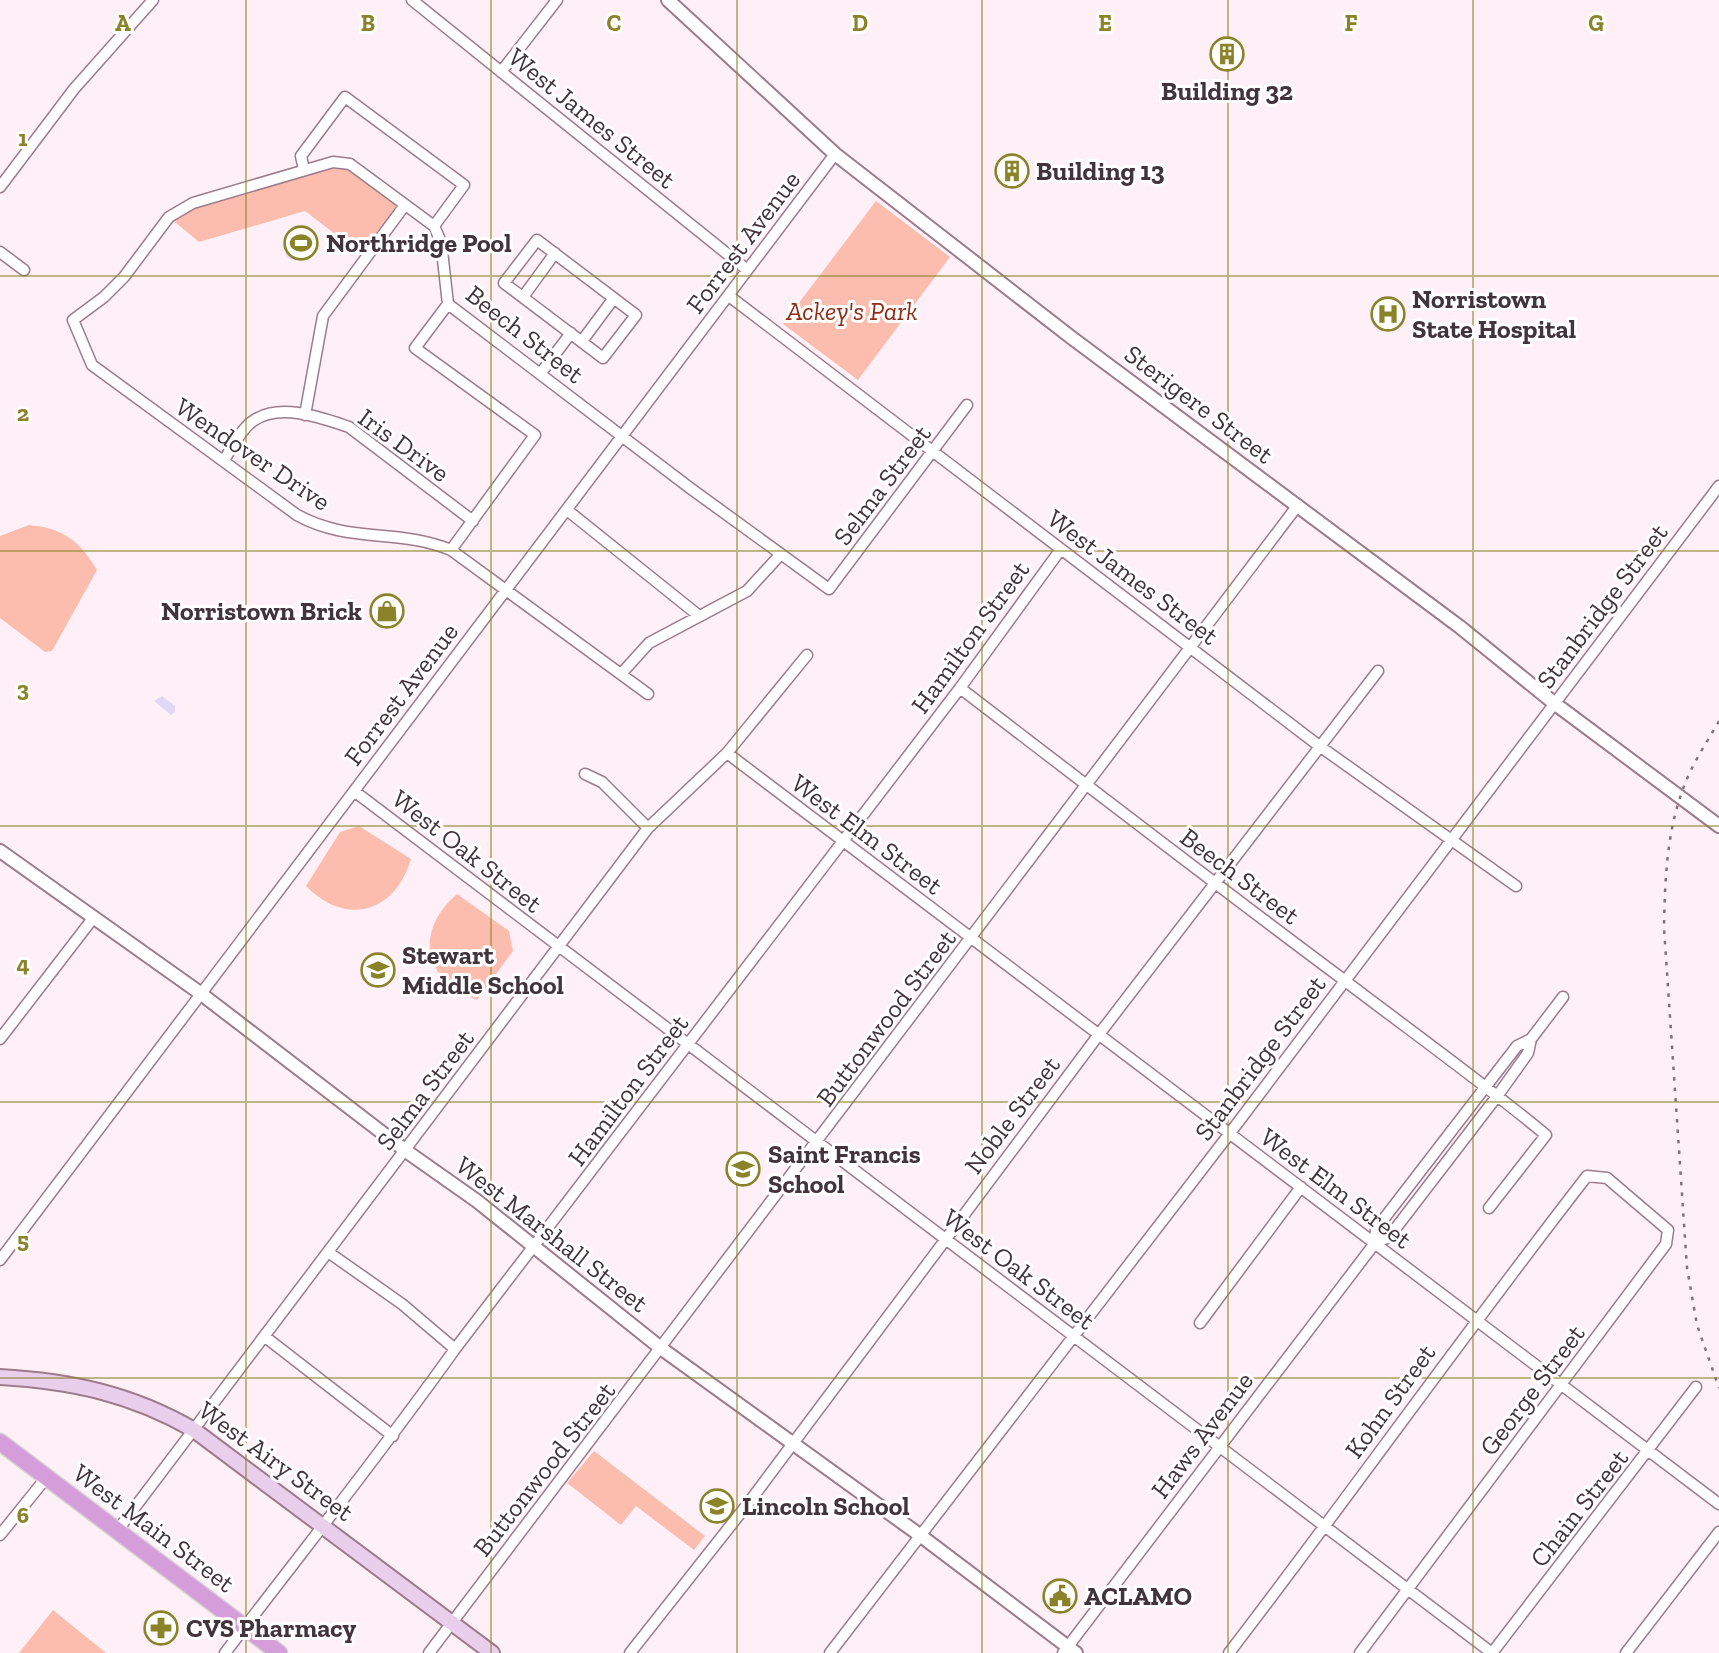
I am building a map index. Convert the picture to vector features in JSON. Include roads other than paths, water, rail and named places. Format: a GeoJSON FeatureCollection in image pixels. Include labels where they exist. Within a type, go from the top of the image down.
{"type":"FeatureCollection","features":[{"type":"Feature","properties":{"kind":"main road","name":"West Airy Street"},"geometry":{"type":"LineString","coordinates":[[0,1377],[63,1382],[95,1388],[158,1409],[194,1430],[492,1653]]}},
{"type":"Feature","properties":{"kind":"main road","name":"West Main Street"},"geometry":{"type":"LineString","coordinates":[[0,1442],[279,1653]]}},
{"type":"Feature","properties":{"kind":"street"},"geometry":{"type":"LineString","coordinates":[[0,187],[74,89],[153,0]]}},
{"type":"Feature","properties":{"kind":"street","name":"West James Street"},"geometry":{"type":"LineString","coordinates":[[412,0],[746,269]]}},
{"type":"Feature","properties":{"kind":"street"},"geometry":{"type":"LineString","coordinates":[[501,72],[557,0]]}},
{"type":"Feature","properties":{"kind":"street","name":"Sterigere Street"},"geometry":{"type":"LineString","coordinates":[[668,0],[835,154],[1072,338],[1460,627],[1554,703],[1719,826]]}},
{"type":"Feature","properties":{"kind":"street"},"geometry":{"type":"LineString","coordinates":[[345,97],[464,186],[434,226],[350,164],[333,162],[304,170],[301,156],[345,97]]}},
{"type":"Feature","properties":{"kind":"street","name":"Forrest Avenue"},"geometry":{"type":"LineString","coordinates":[[0,1260],[835,154]]}},
{"type":"Feature","properties":{"kind":"street","name":"Wendover Drive"},"geometry":{"type":"LineString","coordinates":[[304,170],[193,203],[169,217],[124,277],[104,297],[74,320],[92,365],[297,515],[318,527],[356,536],[424,539],[451,550],[507,590]]}},
{"type":"Feature","properties":{"kind":"street"},"geometry":{"type":"LineString","coordinates":[[306,415],[323,316],[405,205]]}},
{"type":"Feature","properties":{"kind":"street","name":"Beech Street"},"geometry":{"type":"LineString","coordinates":[[434,226],[441,242],[448,304],[780,555],[829,589]]}},
{"type":"Feature","properties":{"kind":"street"},"geometry":{"type":"LineString","coordinates":[[537,240],[636,315],[603,358],[523,297],[504,282],[537,240]]}},
{"type":"Feature","properties":{"kind":"street"},"geometry":{"type":"LineString","coordinates":[[0,252],[24,270]]}},
{"type":"Feature","properties":{"kind":"street"},"geometry":{"type":"LineString","coordinates":[[523,297],[555,253]]}},
{"type":"Feature","properties":{"kind":"street","name":"West James Street"},"geometry":{"type":"LineString","coordinates":[[729,296],[1318,745],[1516,886]]}},
{"type":"Feature","properties":{"kind":"street"},"geometry":{"type":"LineString","coordinates":[[582,341],[614,299]]}},
{"type":"Feature","properties":{"kind":"street"},"geometry":{"type":"LineString","coordinates":[[448,304],[415,348],[535,435],[451,550]]}},
{"type":"Feature","properties":{"kind":"street"},"geometry":{"type":"LineString","coordinates":[[540,374],[571,333]]}},
{"type":"Feature","properties":{"kind":"street","name":"Selma Street"},"geometry":{"type":"LineString","coordinates":[[829,589],[967,405]]}},
{"type":"Feature","properties":{"kind":"street","name":"Iris Drive"},"geometry":{"type":"LineString","coordinates":[[224,460],[254,421],[287,412],[306,415],[349,428],[473,521]]}},
{"type":"Feature","properties":{"kind":"street","name":"Stanbridge Street"},"geometry":{"type":"LineString","coordinates":[[830,1653],[1230,1133],[1719,486]]}},
{"type":"Feature","properties":{"kind":"street","name":"Buttonwood Street"},"geometry":{"type":"LineString","coordinates":[[429,1653],[971,941],[1086,784],[1298,505]]}},
{"type":"Feature","properties":{"kind":"street"},"geometry":{"type":"LineString","coordinates":[[567,510],[698,615]]}},
{"type":"Feature","properties":{"kind":"street","name":"Hamilton Street"},"geometry":{"type":"LineString","coordinates":[[225,1653],[294,1567],[322,1524],[393,1436],[455,1349],[960,688],[1061,548]]}},
{"type":"Feature","properties":{"kind":"street"},"geometry":{"type":"LineString","coordinates":[[621,674],[649,643],[747,591],[780,555]]}},
{"type":"Feature","properties":{"kind":"street"},"geometry":{"type":"LineString","coordinates":[[507,590],[648,694]]}},
{"type":"Feature","properties":{"kind":"street","name":"Selma Street"},"geometry":{"type":"LineString","coordinates":[[117,1531],[648,828],[727,753],[807,655]]}},
{"type":"Feature","properties":{"kind":"street","name":"Noble Street"},"geometry":{"type":"LineString","coordinates":[[630,1653],[793,1443],[1318,745],[1378,671]]}},
{"type":"Feature","properties":{"kind":"street","name":"Beech Street"},"geometry":{"type":"LineString","coordinates":[[960,688],[1086,784],[1131,822],[1217,882],[1344,981],[1498,1095],[1546,1135],[1489,1208]]}},
{"type":"Feature","properties":{"kind":"street","name":"West Elm Street"},"geometry":{"type":"LineString","coordinates":[[727,753],[971,941],[1100,1033],[1719,1504]]}},
{"type":"Feature","properties":{"kind":"street"},"geometry":{"type":"LineString","coordinates":[[585,774],[602,782],[648,828]]}},
{"type":"Feature","properties":{"kind":"street","name":"West Oak Street"},"geometry":{"type":"LineString","coordinates":[[354,791],[556,947],[1074,1335],[1492,1653]]}},
{"type":"Feature","properties":{"kind":"street","name":"West Marshall Street"},"geometry":{"type":"LineString","coordinates":[[0,851],[200,993],[406,1151],[477,1201],[662,1349],[921,1536],[1069,1651]]}},
{"type":"Feature","properties":{"kind":"street"},"geometry":{"type":"LineString","coordinates":[[0,1039],[94,918]]}},
{"type":"Feature","properties":{"kind":"street","name":"Haws Avenue"},"geometry":{"type":"LineString","coordinates":[[1069,1651],[1375,1243],[1389,1237],[1498,1095],[1528,1053],[1531,1039],[1563,997]]}},
{"type":"Feature","properties":{"kind":"street","name":"Haws Avenue"},"geometry":{"type":"LineString","coordinates":[[1375,1243],[1376,1229],[1423,1167],[1517,1046],[1531,1039]]}},
{"type":"Feature","properties":{"kind":"street"},"geometry":{"type":"LineString","coordinates":[[1423,1167],[1435,1176]]}},
{"type":"Feature","properties":{"kind":"street","name":"Kohn Street"},"geometry":{"type":"LineString","coordinates":[[1229,1653],[1325,1527],[1475,1319],[1587,1176]]}},
{"type":"Feature","properties":{"kind":"street","name":"George Street"},"geometry":{"type":"LineString","coordinates":[[1360,1653],[1407,1587],[1563,1386],[1669,1238],[1668,1230],[1625,1191],[1607,1178],[1587,1176]]}},
{"type":"Feature","properties":{"kind":"street"},"geometry":{"type":"LineString","coordinates":[[1200,1323],[1301,1187]]}},
{"type":"Feature","properties":{"kind":"street"},"geometry":{"type":"LineString","coordinates":[[328,1252],[402,1304],[455,1349]]}},
{"type":"Feature","properties":{"kind":"street"},"geometry":{"type":"LineString","coordinates":[[264,1336],[393,1436]]}},
{"type":"Feature","properties":{"kind":"street","name":"Chain Street"},"geometry":{"type":"LineString","coordinates":[[1492,1653],[1650,1451],[1696,1387]]}},
{"type":"Feature","properties":{"kind":"street"},"geometry":{"type":"LineString","coordinates":[[0,1535],[46,1478]]}},
{"type":"Feature","properties":{"kind":"street"},"geometry":{"type":"LineString","coordinates":[[1626,1653],[1719,1532]]}},
{"type":"Feature","properties":{"kind":"railway"},"geometry":{"type":"LineString","coordinates":[[1719,721],[1692,768],[1677,806],[1669,846],[1664,928],[1687,1268],[1697,1325],[1719,1388]]}},
{"type":"Feature","properties":{"kind":"place","name":"Building 32"},"geometry":{"type":"Point","coordinates":[1227,54]}},
{"type":"Feature","properties":{"kind":"place","name":"Building 13"},"geometry":{"type":"Point","coordinates":[1012,171]}},
{"type":"Feature","properties":{"kind":"place","name":"Northridge Pool"},"geometry":{"type":"Point","coordinates":[301,243]}},
{"type":"Feature","properties":{"kind":"place","name":"Norristown State Hospital"},"geometry":{"type":"Point","coordinates":[1388,314]}},
{"type":"Feature","properties":{"kind":"place","name":"Norristown Brick"},"geometry":{"type":"Point","coordinates":[387,611]}},
{"type":"Feature","properties":{"kind":"place","name":"Stewart Middle School"},"geometry":{"type":"Point","coordinates":[378,970]}},
{"type":"Feature","properties":{"kind":"place","name":"Saint Francis School"},"geometry":{"type":"Point","coordinates":[743,1169]}},
{"type":"Feature","properties":{"kind":"place","name":"Lincoln School"},"geometry":{"type":"Point","coordinates":[717,1506]}},
{"type":"Feature","properties":{"kind":"place","name":"ACLAMO"},"geometry":{"type":"Point","coordinates":[1060,1596]}},
{"type":"Feature","properties":{"kind":"place","name":"CVS Pharmacy"},"geometry":{"type":"Point","coordinates":[161,1628]}},
{"type":"Feature","properties":{"kind":"park label","name":"Ackey's Park"},"geometry":{"type":"Point","coordinates":[852,311]}}]}
